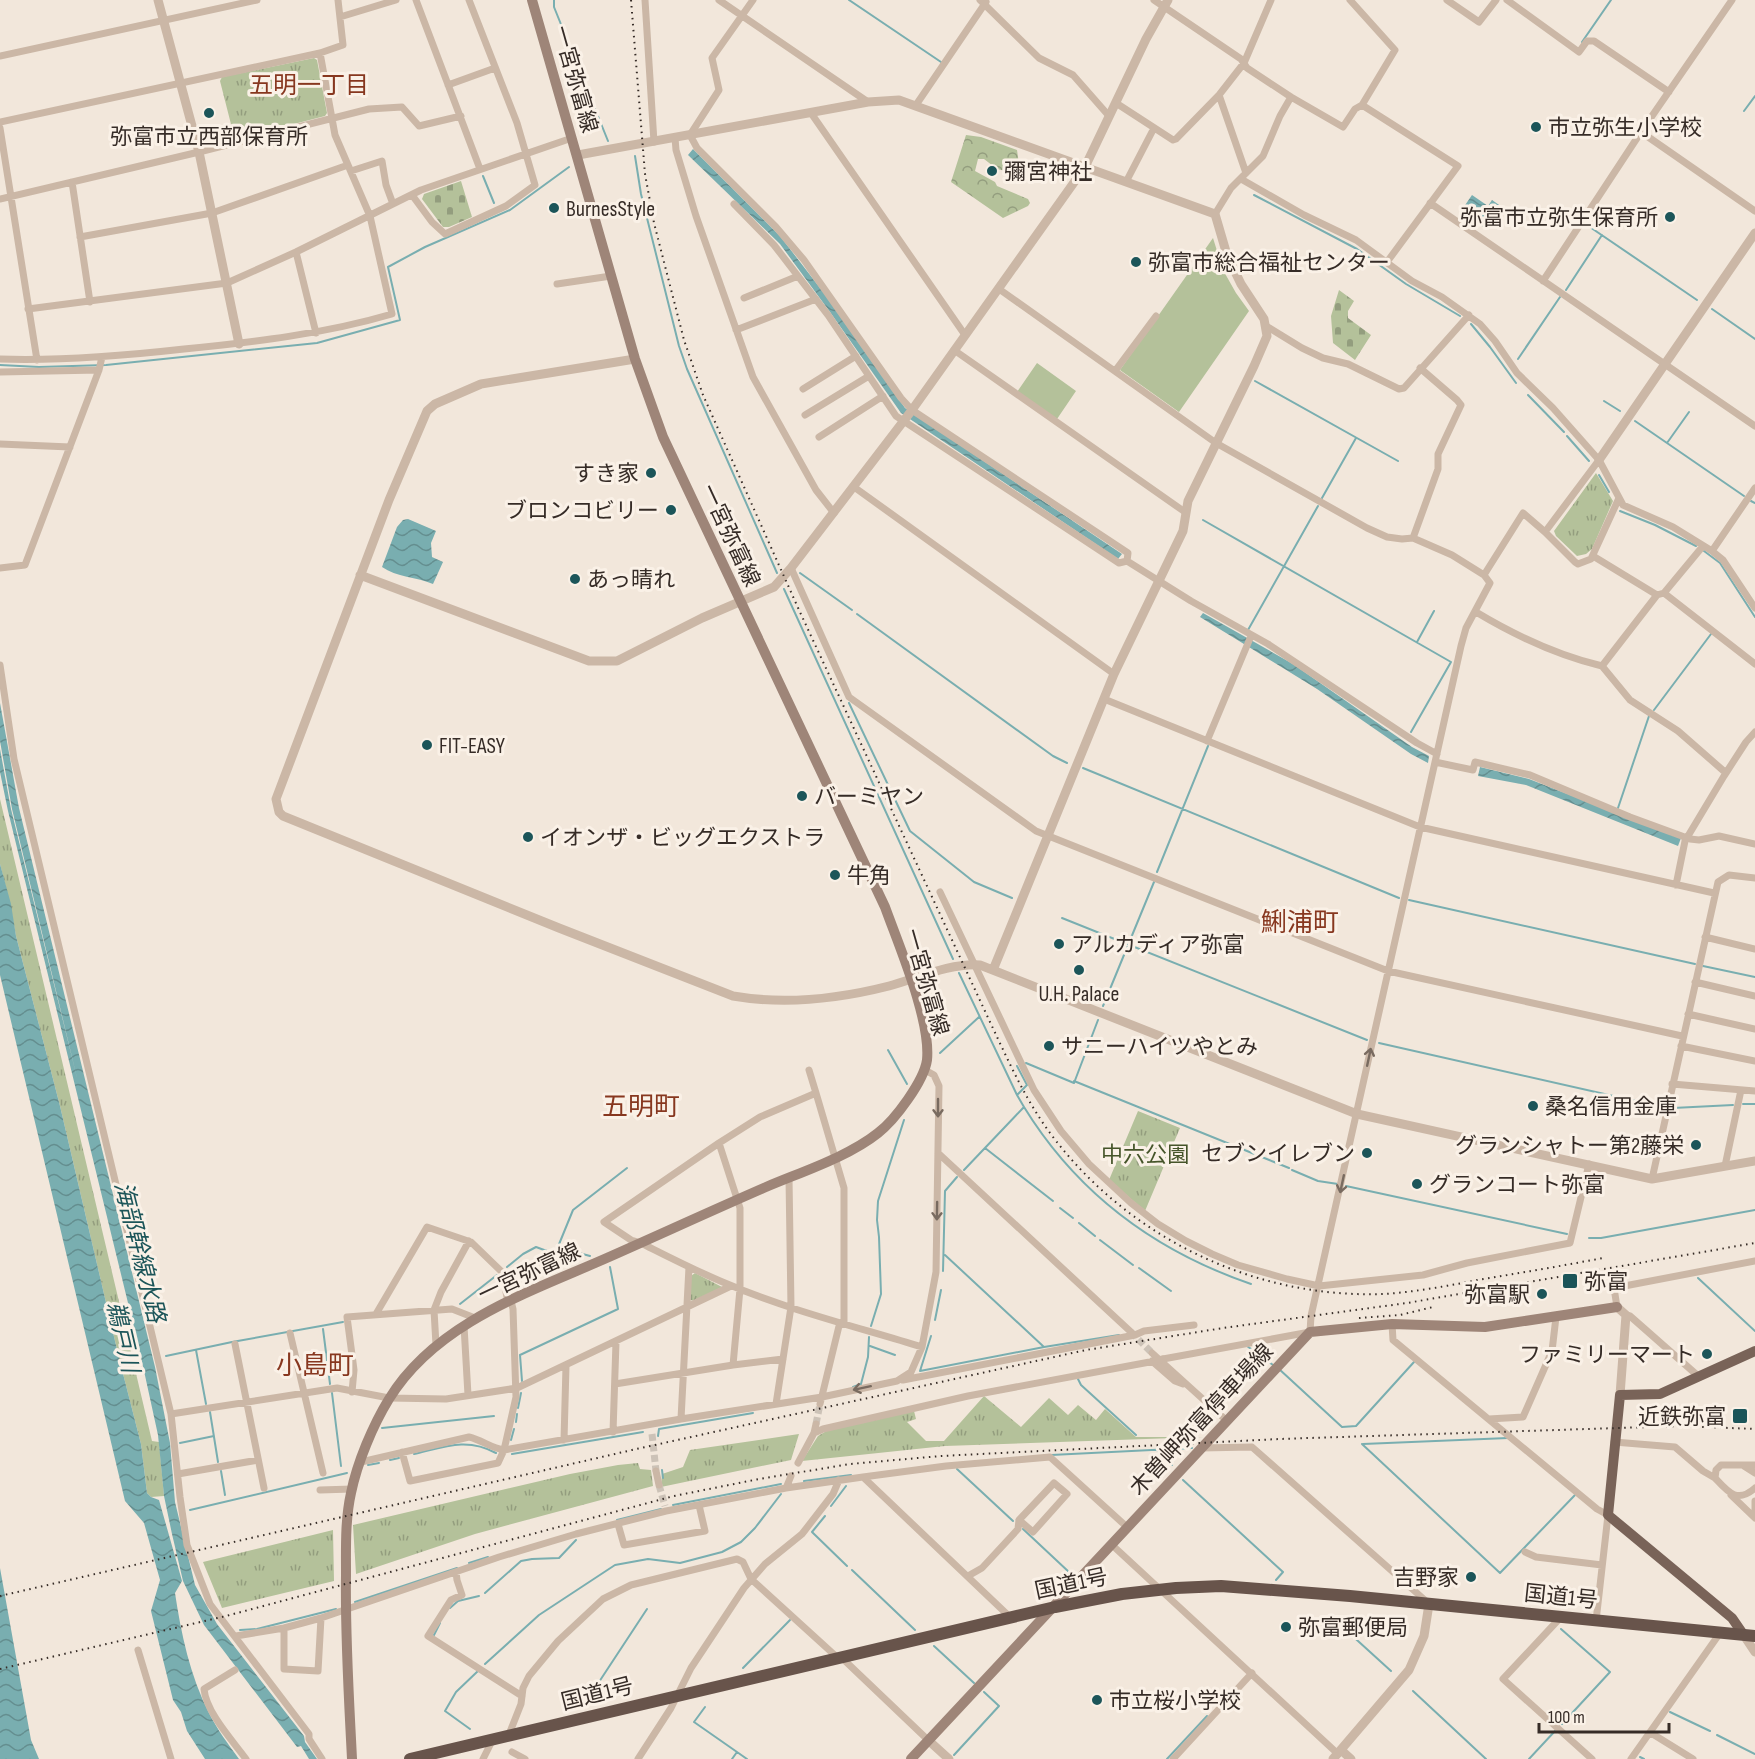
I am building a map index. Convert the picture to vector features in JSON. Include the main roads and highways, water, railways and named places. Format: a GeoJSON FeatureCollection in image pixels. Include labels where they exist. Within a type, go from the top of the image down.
{"type":"FeatureCollection","features":[{"type":"Feature","properties":{"kind":"highway","name":"国道1号"},"geometry":{"type":"LineString","coordinates":[[410,1759],[1055,1607],[1160,1589],[1221,1586],[1749,1635]]}},
{"type":"Feature","properties":{"kind":"main road","name":"一宮弥富線"},"geometry":{"type":"LineString","coordinates":[[352,1759],[345,1610],[346,1527],[352,1489],[361,1462],[389,1398],[436,1345],[475,1318],[736,1200],[836,1158],[878,1134],[900,1112],[925,1070],[927,1058],[924,1026],[911,979],[885,907],[663,437],[635,359],[532,0]]}},
{"type":"Feature","properties":{"kind":"main road","name":"木曽岬弥富停車場線"},"geometry":{"type":"LineString","coordinates":[[910,1759],[1055,1607],[1310,1332],[1392,1323],[1485,1327],[1617,1306]]}},
{"type":"Feature","properties":{"kind":"main road"},"geometry":{"type":"LineString","coordinates":[[1749,1635],[1732,1618],[1608,1515],[1620,1395],[1660,1394],[1755,1351]]}},
{"type":"Feature","properties":{"kind":"water"},"geometry":{"type":"Polygon","coordinates":[[[693,149],[780,236],[837,310],[905,408],[1122,554],[1118,559],[901,413],[780,244],[688,155],[693,149]]]}},
{"type":"Feature","properties":{"kind":"water"},"geometry":{"type":"Polygon","coordinates":[[[1472,195],[1488,206],[1492,200],[1502,207],[1486,229],[1461,211],[1472,195]]]}},
{"type":"Feature","properties":{"kind":"water"},"geometry":{"type":"Polygon","coordinates":[[[408,519],[436,531],[431,543],[432,557],[443,562],[433,584],[394,573],[382,567],[397,527],[403,520],[408,519]]]}},
{"type":"Feature","properties":{"kind":"water"},"geometry":{"type":"Polygon","coordinates":[[[1203,613],[1293,664],[1412,747],[1429,756],[1428,763],[1411,754],[1317,689],[1200,617],[1203,613]]]}},
{"type":"Feature","properties":{"kind":"water"},"geometry":{"type":"Polygon","coordinates":[[[0,703],[19,808],[155,1367],[170,1443],[175,1502],[195,1585],[217,1624],[304,1736],[305,1742],[317,1759],[309,1759],[301,1746],[297,1747],[204,1625],[183,1581],[164,1496],[158,1435],[139,1348],[8,811],[0,772],[0,749],[11,809],[79,1086],[12,809],[0,741],[0,703]]]}},
{"type":"Feature","properties":{"kind":"water"},"geometry":{"type":"Polygon","coordinates":[[[1480,767],[1529,779],[1681,838],[1678,846],[1526,785],[1478,776],[1480,767]]]}},
{"type":"Feature","properties":{"kind":"water"},"geometry":{"type":"Polygon","coordinates":[[[0,864],[141,1444],[147,1493],[159,1500],[182,1581],[175,1593],[187,1654],[202,1699],[219,1731],[239,1759],[205,1759],[187,1731],[181,1712],[173,1700],[151,1611],[160,1580],[144,1523],[125,1501],[0,975],[0,864]]]}},
{"type":"Feature","properties":{"kind":"water"},"geometry":{"type":"Polygon","coordinates":[[[0,1568],[31,1740],[39,1759],[0,1759],[0,1568]]]}},
{"type":"Feature","properties":{"kind":"waterway"},"geometry":{"type":"LineString","coordinates":[[554,0],[554,7],[608,141]]}},
{"type":"Feature","properties":{"kind":"waterway"},"geometry":{"type":"LineString","coordinates":[[849,0],[941,62]]}},
{"type":"Feature","properties":{"kind":"waterway"},"geometry":{"type":"LineString","coordinates":[[1582,42],[1611,0]]}},
{"type":"Feature","properties":{"kind":"waterway"},"geometry":{"type":"LineString","coordinates":[[1744,111],[1755,96]]}},
{"type":"Feature","properties":{"kind":"waterway"},"geometry":{"type":"LineString","coordinates":[[635,156],[641,194],[679,346],[777,573]]}},
{"type":"Feature","properties":{"kind":"waterway"},"geometry":{"type":"LineString","coordinates":[[0,365],[39,367],[106,365],[317,343],[400,320],[388,267],[425,247],[510,210],[569,167]]}},
{"type":"Feature","properties":{"kind":"waterway"},"geometry":{"type":"LineString","coordinates":[[483,176],[494,203]]}},
{"type":"Feature","properties":{"kind":"waterway"},"geometry":{"type":"LineString","coordinates":[[1254,195],[1357,249],[1406,284],[1460,316]]}},
{"type":"Feature","properties":{"kind":"waterway"},"geometry":{"type":"LineString","coordinates":[[1584,223],[1697,300]]}},
{"type":"Feature","properties":{"kind":"waterway"},"geometry":{"type":"LineString","coordinates":[[1566,290],[1602,235]]}},
{"type":"Feature","properties":{"kind":"waterway"},"geometry":{"type":"LineString","coordinates":[[1518,359],[1560,297]]}},
{"type":"Feature","properties":{"kind":"waterway"},"geometry":{"type":"LineString","coordinates":[[1712,309],[1755,339]]}},
{"type":"Feature","properties":{"kind":"waterway"},"geometry":{"type":"LineString","coordinates":[[1471,324],[1516,383]]}},
{"type":"Feature","properties":{"kind":"waterway"},"geometry":{"type":"LineString","coordinates":[[1255,381],[1398,461]]}},
{"type":"Feature","properties":{"kind":"waterway"},"geometry":{"type":"LineString","coordinates":[[1528,395],[1564,432]]}},
{"type":"Feature","properties":{"kind":"waterway"},"geometry":{"type":"LineString","coordinates":[[1604,401],[1620,411]]}},
{"type":"Feature","properties":{"kind":"waterway"},"geometry":{"type":"LineString","coordinates":[[1667,443],[1689,412]]}},
{"type":"Feature","properties":{"kind":"waterway"},"geometry":{"type":"LineString","coordinates":[[1635,421],[1744,496]]}},
{"type":"Feature","properties":{"kind":"waterway"},"geometry":{"type":"LineString","coordinates":[[1567,436],[1589,461]]}},
{"type":"Feature","properties":{"kind":"waterway"},"geometry":{"type":"LineString","coordinates":[[1322,498],[1356,438]]}},
{"type":"Feature","properties":{"kind":"waterway"},"geometry":{"type":"LineString","coordinates":[[1599,475],[1609,492]]}},
{"type":"Feature","properties":{"kind":"waterway"},"geometry":{"type":"LineString","coordinates":[[1751,501],[1755,503]]}},
{"type":"Feature","properties":{"kind":"waterway"},"geometry":{"type":"LineString","coordinates":[[1248,630],[1318,506]]}},
{"type":"Feature","properties":{"kind":"waterway"},"geometry":{"type":"LineString","coordinates":[[1620,511],[1655,525],[1696,546]]}},
{"type":"Feature","properties":{"kind":"waterway"},"geometry":{"type":"LineString","coordinates":[[1203,520],[1451,662],[1411,732]]}},
{"type":"Feature","properties":{"kind":"waterway"},"geometry":{"type":"LineString","coordinates":[[1704,551],[1720,563],[1755,617]]}},
{"type":"Feature","properties":{"kind":"waterway"},"geometry":{"type":"LineString","coordinates":[[800,573],[852,610]]}},
{"type":"Feature","properties":{"kind":"waterway"},"geometry":{"type":"LineString","coordinates":[[784,589],[953,959]]}},
{"type":"Feature","properties":{"kind":"waterway"},"geometry":{"type":"LineString","coordinates":[[1417,642],[1434,611]]}},
{"type":"Feature","properties":{"kind":"waterway"},"geometry":{"type":"LineString","coordinates":[[857,614],[1053,756],[1067,763]]}},
{"type":"Feature","properties":{"kind":"waterway"},"geometry":{"type":"LineString","coordinates":[[1654,710],[1711,634]]}},
{"type":"Feature","properties":{"kind":"waterway"},"geometry":{"type":"LineString","coordinates":[[849,703],[910,831],[974,882],[1012,898]]}},
{"type":"Feature","properties":{"kind":"waterway"},"geometry":{"type":"LineString","coordinates":[[1618,808],[1649,716]]}},
{"type":"Feature","properties":{"kind":"waterway"},"geometry":{"type":"LineString","coordinates":[[1157,872],[1208,746]]}},
{"type":"Feature","properties":{"kind":"waterway"},"geometry":{"type":"LineString","coordinates":[[1083,768],[1399,898]]}},
{"type":"Feature","properties":{"kind":"waterway"},"geometry":{"type":"LineString","coordinates":[[1103,1006],[1154,882]]}},
{"type":"Feature","properties":{"kind":"waterway"},"geometry":{"type":"LineString","coordinates":[[1409,900],[1695,964]]}},
{"type":"Feature","properties":{"kind":"waterway"},"geometry":{"type":"LineString","coordinates":[[1062,918],[1367,1040]]}},
{"type":"Feature","properties":{"kind":"waterway"},"geometry":{"type":"LineString","coordinates":[[1703,966],[1755,977]]}},
{"type":"Feature","properties":{"kind":"waterway"},"geometry":{"type":"LineString","coordinates":[[959,973],[1017,1095]]}},
{"type":"Feature","properties":{"kind":"waterway"},"geometry":{"type":"LineString","coordinates":[[940,1053],[979,1017]]}},
{"type":"Feature","properties":{"kind":"waterway"},"geometry":{"type":"LineString","coordinates":[[1026,1063],[1074,1083],[1098,1020]]}},
{"type":"Feature","properties":{"kind":"waterway"},"geometry":{"type":"LineString","coordinates":[[1379,1043],[1662,1107]]}},
{"type":"Feature","properties":{"kind":"waterway"},"geometry":{"type":"LineString","coordinates":[[888,1050],[907,1084]]}},
{"type":"Feature","properties":{"kind":"waterway"},"geometry":{"type":"LineString","coordinates":[[964,1170],[1024,1107],[1017,1095],[1027,1085],[1017,1066]]}},
{"type":"Feature","properties":{"kind":"waterway"},"geometry":{"type":"LineString","coordinates":[[1074,1081],[1289,1168]]}},
{"type":"Feature","properties":{"kind":"waterway"},"geometry":{"type":"LineString","coordinates":[[1743,1104],[1755,1104]]}},
{"type":"Feature","properties":{"kind":"waterway"},"geometry":{"type":"LineString","coordinates":[[1673,1108],[1733,1105]]}},
{"type":"Feature","properties":{"kind":"waterway"},"geometry":{"type":"LineString","coordinates":[[1024,1107],[1068,1166],[1121,1215],[1182,1255],[1251,1284]]}},
{"type":"Feature","properties":{"kind":"waterway"},"geometry":{"type":"LineString","coordinates":[[871,1326],[881,1294],[878,1201],[904,1120]]}},
{"type":"Feature","properties":{"kind":"waterway"},"geometry":{"type":"LineString","coordinates":[[985,1148],[1053,1201]]}},
{"type":"Feature","properties":{"kind":"waterway"},"geometry":{"type":"LineString","coordinates":[[507,1267],[536,1247],[555,1254],[573,1210],[627,1168]]}},
{"type":"Feature","properties":{"kind":"waterway"},"geometry":{"type":"LineString","coordinates":[[1292,1170],[1318,1181],[1338,1184]]}},
{"type":"Feature","properties":{"kind":"waterway"},"geometry":{"type":"LineString","coordinates":[[943,1271],[945,1191],[957,1177]]}},
{"type":"Feature","properties":{"kind":"waterway"},"geometry":{"type":"LineString","coordinates":[[1346,1186],[1567,1234]]}},
{"type":"Feature","properties":{"kind":"waterway"},"geometry":{"type":"LineString","coordinates":[[1060,1208],[1073,1218]]}},
{"type":"Feature","properties":{"kind":"waterway"},"geometry":{"type":"LineString","coordinates":[[1589,1238],[1601,1238],[1755,1210]]}},
{"type":"Feature","properties":{"kind":"waterway"},"geometry":{"type":"LineString","coordinates":[[1079,1223],[1095,1236]]}},
{"type":"Feature","properties":{"kind":"waterway"},"geometry":{"type":"LineString","coordinates":[[1100,1240],[1133,1265]]}},
{"type":"Feature","properties":{"kind":"waterway"},"geometry":{"type":"LineString","coordinates":[[557,1247],[590,1256]]}},
{"type":"Feature","properties":{"kind":"waterway"},"geometry":{"type":"LineString","coordinates":[[945,1255],[1044,1347]]}},
{"type":"Feature","properties":{"kind":"waterway"},"geometry":{"type":"LineString","coordinates":[[522,1381],[520,1355],[618,1309],[610,1267]]}},
{"type":"Feature","properties":{"kind":"waterway"},"geometry":{"type":"LineString","coordinates":[[1139,1268],[1171,1291]]}},
{"type":"Feature","properties":{"kind":"waterway"},"geometry":{"type":"LineString","coordinates":[[460,1304],[497,1275]]}},
{"type":"Feature","properties":{"kind":"waterway"},"geometry":{"type":"LineString","coordinates":[[1698,1278],[1755,1331]]}},
{"type":"Feature","properties":{"kind":"waterway"},"geometry":{"type":"LineString","coordinates":[[935,1320],[941,1290]]}},
{"type":"Feature","properties":{"kind":"waterway"},"geometry":{"type":"LineString","coordinates":[[166,1356],[343,1322]]}},
{"type":"Feature","properties":{"kind":"waterway"},"geometry":{"type":"LineString","coordinates":[[323,1329],[330,1384]]}},
{"type":"Feature","properties":{"kind":"waterway"},"geometry":{"type":"LineString","coordinates":[[931,1336],[920,1371],[1119,1335]]}},
{"type":"Feature","properties":{"kind":"waterway"},"geometry":{"type":"LineString","coordinates":[[853,1387],[861,1384],[868,1357],[869,1337]]}},
{"type":"Feature","properties":{"kind":"waterway"},"geometry":{"type":"LineString","coordinates":[[870,1346],[895,1355]]}},
{"type":"Feature","properties":{"kind":"waterway"},"geometry":{"type":"LineString","coordinates":[[1247,1346],[1273,1365]]}},
{"type":"Feature","properties":{"kind":"waterway"},"geometry":{"type":"LineString","coordinates":[[196,1350],[206,1404]]}},
{"type":"Feature","properties":{"kind":"waterway"},"geometry":{"type":"LineString","coordinates":[[1279,1369],[1342,1427],[1356,1426],[1414,1362]]}},
{"type":"Feature","properties":{"kind":"waterway"},"geometry":{"type":"LineString","coordinates":[[1078,1379],[1081,1385],[1136,1435]]}},
{"type":"Feature","properties":{"kind":"waterway"},"geometry":{"type":"LineString","coordinates":[[332,1393],[341,1466]]}},
{"type":"Feature","properties":{"kind":"waterway"},"geometry":{"type":"LineString","coordinates":[[518,1408],[521,1393]]}},
{"type":"Feature","properties":{"kind":"waterway"},"geometry":{"type":"LineString","coordinates":[[210,1412],[218,1462]]}},
{"type":"Feature","properties":{"kind":"waterway"},"geometry":{"type":"LineString","coordinates":[[658,1436],[659,1429],[753,1413]]}},
{"type":"Feature","properties":{"kind":"waterway"},"geometry":{"type":"LineString","coordinates":[[516,1422],[517,1414]]}},
{"type":"Feature","properties":{"kind":"waterway"},"geometry":{"type":"LineString","coordinates":[[382,1428],[494,1416]]}},
{"type":"Feature","properties":{"kind":"waterway"},"geometry":{"type":"LineString","coordinates":[[511,1440],[514,1429]]}},
{"type":"Feature","properties":{"kind":"waterway"},"geometry":{"type":"LineString","coordinates":[[512,1454],[643,1432]]}},
{"type":"Feature","properties":{"kind":"waterway"},"geometry":{"type":"LineString","coordinates":[[180,1443],[214,1436]]}},
{"type":"Feature","properties":{"kind":"waterway"},"geometry":{"type":"LineString","coordinates":[[1363,1444],[1508,1438]]}},
{"type":"Feature","properties":{"kind":"waterway"},"geometry":{"type":"LineString","coordinates":[[414,1454],[445,1446],[465,1444],[475,1445],[496,1453]]}},
{"type":"Feature","properties":{"kind":"waterway"},"geometry":{"type":"LineString","coordinates":[[1362,1444],[1500,1573],[1575,1495]]}},
{"type":"Feature","properties":{"kind":"waterway"},"geometry":{"type":"LineString","coordinates":[[1051,1455],[1192,1448]]}},
{"type":"Feature","properties":{"kind":"waterway"},"geometry":{"type":"LineString","coordinates":[[1157,1450],[1172,1465]]}},
{"type":"Feature","properties":{"kind":"waterway"},"geometry":{"type":"LineString","coordinates":[[390,1460],[399,1458]]}},
{"type":"Feature","properties":{"kind":"waterway"},"geometry":{"type":"LineString","coordinates":[[368,1465],[379,1463]]}},
{"type":"Feature","properties":{"kind":"waterway"},"geometry":{"type":"LineString","coordinates":[[957,1469],[1013,1521]]}},
{"type":"Feature","properties":{"kind":"waterway"},"geometry":{"type":"LineString","coordinates":[[662,1470],[663,1478]]}},
{"type":"Feature","properties":{"kind":"waterway"},"geometry":{"type":"LineString","coordinates":[[221,1471],[225,1495]]}},
{"type":"Feature","properties":{"kind":"waterway"},"geometry":{"type":"LineString","coordinates":[[190,1510],[347,1473]]}},
{"type":"Feature","properties":{"kind":"waterway"},"geometry":{"type":"LineString","coordinates":[[804,1481],[851,1475]]}},
{"type":"Feature","properties":{"kind":"waterway"},"geometry":{"type":"LineString","coordinates":[[1183,1480],[1283,1572],[1276,1580]]}},
{"type":"Feature","properties":{"kind":"waterway"},"geometry":{"type":"LineString","coordinates":[[673,1505],[781,1484]]}},
{"type":"Feature","properties":{"kind":"waterway"},"geometry":{"type":"LineString","coordinates":[[831,1506],[846,1486]]}},
{"type":"Feature","properties":{"kind":"waterway"},"geometry":{"type":"LineString","coordinates":[[485,1664],[539,1615],[615,1565],[648,1559],[680,1563],[722,1552],[741,1542],[781,1494]]}},
{"type":"Feature","properties":{"kind":"waterway"},"geometry":{"type":"LineString","coordinates":[[617,1520],[661,1509]]}},
{"type":"Feature","properties":{"kind":"waterway"},"geometry":{"type":"LineString","coordinates":[[825,1516],[812,1532],[847,1566]]}},
{"type":"Feature","properties":{"kind":"waterway"},"geometry":{"type":"LineString","coordinates":[[1023,1529],[1070,1573]]}},
{"type":"Feature","properties":{"kind":"waterway"},"geometry":{"type":"LineString","coordinates":[[485,1593],[521,1561],[559,1558],[576,1540]]}},
{"type":"Feature","properties":{"kind":"waterway"},"geometry":{"type":"LineString","coordinates":[[469,1563],[488,1557]]}},
{"type":"Feature","properties":{"kind":"waterway"},"geometry":{"type":"LineString","coordinates":[[355,1602],[457,1568]]}},
{"type":"Feature","properties":{"kind":"waterway"},"geometry":{"type":"LineString","coordinates":[[852,1570],[915,1630]]}},
{"type":"Feature","properties":{"kind":"waterway"},"geometry":{"type":"LineString","coordinates":[[450,1608],[458,1601],[479,1596]]}},
{"type":"Feature","properties":{"kind":"waterway"},"geometry":{"type":"LineString","coordinates":[[240,1630],[257,1629],[336,1609]]}},
{"type":"Feature","properties":{"kind":"waterway"},"geometry":{"type":"LineString","coordinates":[[597,1685],[647,1609]]}},
{"type":"Feature","properties":{"kind":"waterway"},"geometry":{"type":"LineString","coordinates":[[743,1668],[790,1620]]}},
{"type":"Feature","properties":{"kind":"waterway"},"geometry":{"type":"LineString","coordinates":[[1336,1621],[1391,1671]]}},
{"type":"Feature","properties":{"kind":"waterway"},"geometry":{"type":"LineString","coordinates":[[434,1635],[440,1623]]}},
{"type":"Feature","properties":{"kind":"waterway"},"geometry":{"type":"LineString","coordinates":[[1561,1629],[1610,1672],[1562,1724]]}},
{"type":"Feature","properties":{"kind":"waterway"},"geometry":{"type":"LineString","coordinates":[[934,1646],[974,1683]]}},
{"type":"Feature","properties":{"kind":"waterway"},"geometry":{"type":"LineString","coordinates":[[470,1729],[445,1711],[456,1692],[479,1670]]}},
{"type":"Feature","properties":{"kind":"waterway"},"geometry":{"type":"LineString","coordinates":[[1413,1691],[1486,1759]]}},
{"type":"Feature","properties":{"kind":"waterway"},"geometry":{"type":"LineString","coordinates":[[954,1755],[999,1706],[984,1692]]}},
{"type":"Feature","properties":{"kind":"waterway"},"geometry":{"type":"LineString","coordinates":[[705,1707],[694,1722],[737,1752]]}},
{"type":"Feature","properties":{"kind":"waterway"},"geometry":{"type":"LineString","coordinates":[[1670,1712],[1710,1731]]}},
{"type":"Feature","properties":{"kind":"waterway"},"geometry":{"type":"LineString","coordinates":[[1167,1759],[1207,1716]]}},
{"type":"Feature","properties":{"kind":"waterway"},"geometry":{"type":"LineString","coordinates":[[1529,1759],[1555,1731]]}},
{"type":"Feature","properties":{"kind":"waterway"},"geometry":{"type":"LineString","coordinates":[[1717,1735],[1755,1754]]}},
{"type":"Feature","properties":{"kind":"waterway"},"geometry":{"type":"LineString","coordinates":[[732,1759],[737,1752],[747,1759]]}},
{"type":"Feature","properties":{"kind":"waterway"},"geometry":{"type":"LineString","coordinates":[[1640,1757],[1644,1759]]}},
{"type":"Feature","properties":{"kind":"tunnel"},"geometry":{"type":"LineString","coordinates":[[1131,1332],[1152,1353]]}},
{"type":"Feature","properties":{"kind":"tunnel"},"geometry":{"type":"LineString","coordinates":[[816,1424],[820,1404]]}},
{"type":"Feature","properties":{"kind":"tunnel"},"geometry":{"type":"LineString","coordinates":[[652,1434],[656,1471]]}},
{"type":"Feature","properties":{"kind":"tunnel"},"geometry":{"type":"LineString","coordinates":[[659,1485],[665,1506]]}},
{"type":"Feature","properties":{"kind":"railway"},"geometry":{"type":"LineString","coordinates":[[631,0],[645,174],[654,223],[684,340],[703,395],[799,610],[1010,1065],[1050,1133],[1081,1170],[1116,1203],[1155,1231],[1197,1254],[1241,1273],[1288,1286],[1335,1293],[1396,1293],[1443,1287],[1603,1258]]}},
{"type":"Feature","properties":{"kind":"railway"},"geometry":{"type":"LineString","coordinates":[[0,1596],[632,1450],[1086,1350],[1223,1328],[1407,1303],[1755,1243]]}},
{"type":"Feature","properties":{"kind":"railway"},"geometry":{"type":"LineString","coordinates":[[1359,1318],[1400,1315],[1433,1307]]}},
{"type":"Feature","properties":{"kind":"railway"},"geometry":{"type":"LineString","coordinates":[[0,1669],[226,1616],[674,1496],[850,1464],[941,1456],[1279,1439],[1680,1426],[1755,1429]]}},
{"type":"Feature","properties":{"kind":"place","name":"弥富市立西部保育所"},"geometry":{"type":"Point","coordinates":[209,113]}},
{"type":"Feature","properties":{"kind":"place","name":"市立弥生小学校"},"geometry":{"type":"Point","coordinates":[1536,127]}},
{"type":"Feature","properties":{"kind":"place","name":"彌宮神社"},"geometry":{"type":"Point","coordinates":[992,171]}},
{"type":"Feature","properties":{"kind":"place","name":"BurnesStyle"},"geometry":{"type":"Point","coordinates":[554,208]}},
{"type":"Feature","properties":{"kind":"place","name":"弥富市立弥生保育所"},"geometry":{"type":"Point","coordinates":[1670,217]}},
{"type":"Feature","properties":{"kind":"place","name":"弥富市総合福祉センター"},"geometry":{"type":"Point","coordinates":[1136,262]}},
{"type":"Feature","properties":{"kind":"place","name":"すき家"},"geometry":{"type":"Point","coordinates":[651,473]}},
{"type":"Feature","properties":{"kind":"place","name":"ブロンコビリー"},"geometry":{"type":"Point","coordinates":[671,510]}},
{"type":"Feature","properties":{"kind":"place","name":"あっ晴れ"},"geometry":{"type":"Point","coordinates":[575,579]}},
{"type":"Feature","properties":{"kind":"place","name":"FIT-EASY"},"geometry":{"type":"Point","coordinates":[427,745]}},
{"type":"Feature","properties":{"kind":"place","name":"バーミヤン"},"geometry":{"type":"Point","coordinates":[802,796]}},
{"type":"Feature","properties":{"kind":"place","name":"イオンザ・ビッグエクストラ"},"geometry":{"type":"Point","coordinates":[528,837]}},
{"type":"Feature","properties":{"kind":"place","name":"牛角"},"geometry":{"type":"Point","coordinates":[835,875]}},
{"type":"Feature","properties":{"kind":"place","name":"アルカディア弥富"},"geometry":{"type":"Point","coordinates":[1059,944]}},
{"type":"Feature","properties":{"kind":"place","name":"U.H. Palace"},"geometry":{"type":"Point","coordinates":[1079,970]}},
{"type":"Feature","properties":{"kind":"place","name":"サニーハイツやとみ"},"geometry":{"type":"Point","coordinates":[1049,1046]}},
{"type":"Feature","properties":{"kind":"place","name":"桑名信用金庫"},"geometry":{"type":"Point","coordinates":[1533,1106]}},
{"type":"Feature","properties":{"kind":"place","name":"グランシャトー第2藤栄"},"geometry":{"type":"Point","coordinates":[1696,1145]}},
{"type":"Feature","properties":{"kind":"place","name":"セブンイレブン"},"geometry":{"type":"Point","coordinates":[1367,1153]}},
{"type":"Feature","properties":{"kind":"place","name":"グランコート弥富"},"geometry":{"type":"Point","coordinates":[1417,1184]}},
{"type":"Feature","properties":{"kind":"place","name":"弥富"},"geometry":{"type":"Point","coordinates":[1570,1281]}},
{"type":"Feature","properties":{"kind":"place","name":"弥富駅"},"geometry":{"type":"Point","coordinates":[1542,1294]}},
{"type":"Feature","properties":{"kind":"place","name":"ファミリーマート"},"geometry":{"type":"Point","coordinates":[1707,1354]}},
{"type":"Feature","properties":{"kind":"place","name":"近鉄弥富"},"geometry":{"type":"Point","coordinates":[1740,1416]}},
{"type":"Feature","properties":{"kind":"place","name":"吉野家"},"geometry":{"type":"Point","coordinates":[1471,1577]}},
{"type":"Feature","properties":{"kind":"place","name":"弥富郵便局"},"geometry":{"type":"Point","coordinates":[1286,1627]}},
{"type":"Feature","properties":{"kind":"place","name":"市立桜小学校"},"geometry":{"type":"Point","coordinates":[1097,1700]}},
{"type":"Feature","properties":{"kind":"district","name":"五明一丁目"},"geometry":{"type":"Point","coordinates":[309,85]}},
{"type":"Feature","properties":{"kind":"district","name":"鯏浦町"},"geometry":{"type":"Point","coordinates":[1300,922]}},
{"type":"Feature","properties":{"kind":"district","name":"五明町"},"geometry":{"type":"Point","coordinates":[641,1106]}},
{"type":"Feature","properties":{"kind":"district","name":"小島町"},"geometry":{"type":"Point","coordinates":[315,1365]}},
{"type":"Feature","properties":{"kind":"park label","name":"中六公園"},"geometry":{"type":"Point","coordinates":[1145,1154]}},
{"type":"Feature","properties":{"kind":"water label","name":"海部幹線水路"},"geometry":{"type":"Point","coordinates":[140,1252]}},
{"type":"Feature","properties":{"kind":"water label","name":"鵜戸川"},"geometry":{"type":"Point","coordinates":[123,1337]}}]}
